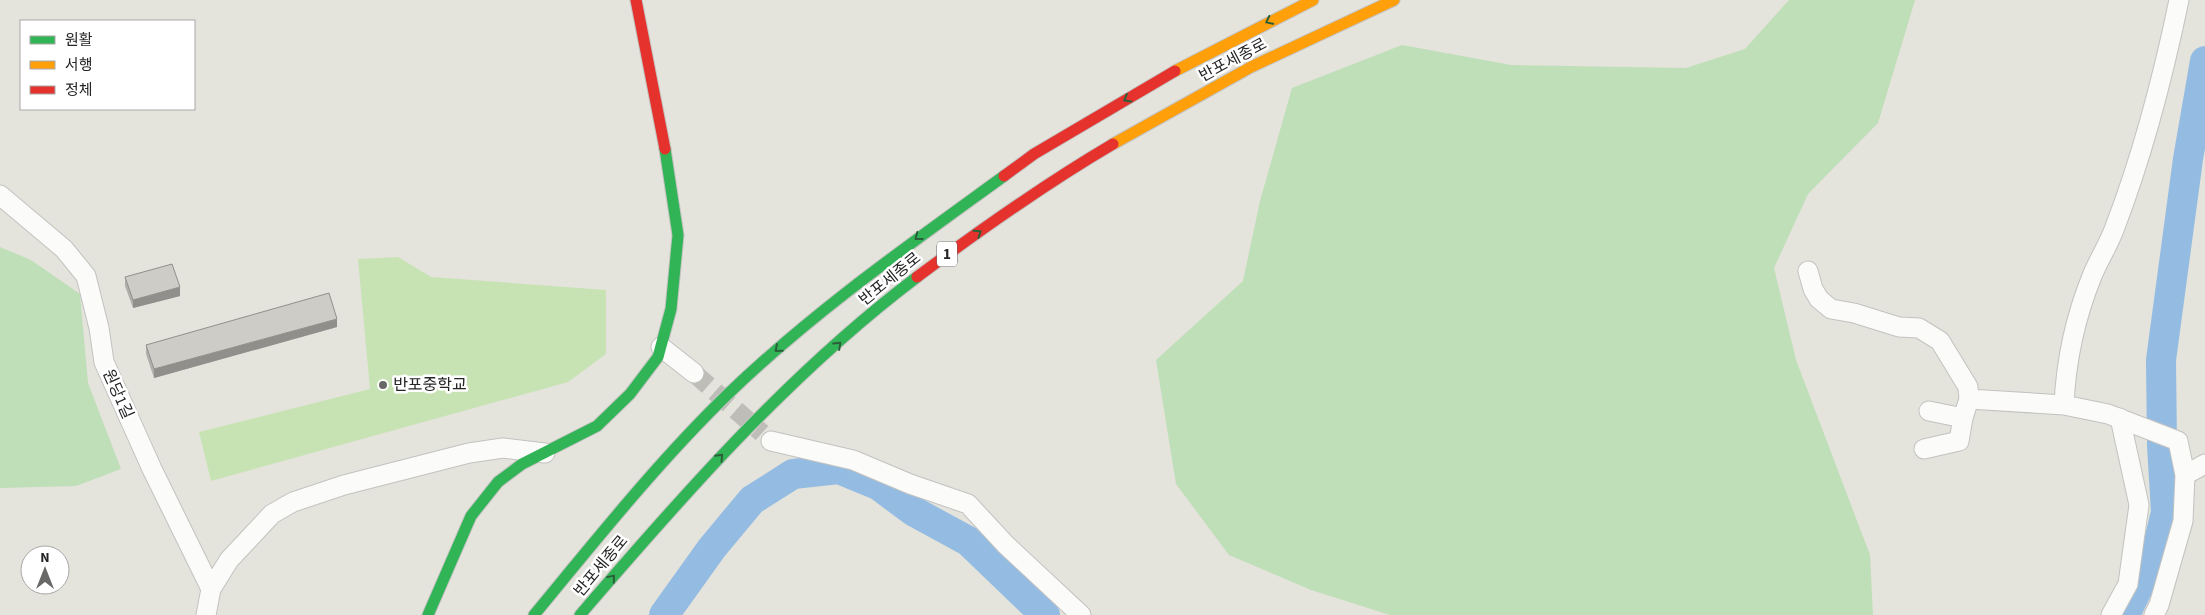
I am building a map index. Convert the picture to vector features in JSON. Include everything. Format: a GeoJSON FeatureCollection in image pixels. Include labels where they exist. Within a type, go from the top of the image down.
{"type":"FeatureCollection","features":[{"type":"Feature","properties":{"kind":"main road"},"geometry":{"type":"LineString","coordinates":[[428,615],[471,516],[498,482],[522,464],[597,426],[630,394],[658,357],[671,309],[678,235],[663,132],[636,0]]}},
{"type":"Feature","properties":{"kind":"main road","name":"반포세종로"},"geometry":{"type":"LineString","coordinates":[[534,615],[634,494],[728,394],[834,300],[1034,154],[1154,82],[1313,0]]}},
{"type":"Feature","properties":{"kind":"main road","name":"반포세종로"},"geometry":{"type":"LineString","coordinates":[[580,615],[660,521],[750,426],[853,330],[943,257],[1052,182],[1171,112],[1260,64],[1394,0]]}},
{"type":"Feature","properties":{"kind":"street"},"geometry":{"type":"LineString","coordinates":[[2064,405],[2066,376],[2079,312],[2093,274],[2115,228],[2158,94],[2179,0]]}},
{"type":"Feature","properties":{"kind":"street","name":"원당1길"},"geometry":{"type":"LineString","coordinates":[[0,195],[64,248],[86,276],[99,328],[104,362],[152,469],[211,589]]}},
{"type":"Feature","properties":{"kind":"street"},"geometry":{"type":"LineString","coordinates":[[1808,270],[1813,288],[1819,299],[1831,309],[1854,313],[1899,327],[1919,328],[1940,341],[1955,362],[1968,387],[1969,399],[1962,418],[1959,441],[1924,449]]}},
{"type":"Feature","properties":{"kind":"street"},"geometry":{"type":"LineString","coordinates":[[661,347],[694,373]]}},
{"type":"Feature","properties":{"kind":"street"},"geometry":{"type":"LineString","coordinates":[[1969,399],[2064,405],[2127,421],[2178,440],[2185,475],[2183,521],[2159,605],[2154,615]]}},
{"type":"Feature","properties":{"kind":"street"},"geometry":{"type":"LineString","coordinates":[[1929,412],[1962,418]]}},
{"type":"Feature","properties":{"kind":"street"},"geometry":{"type":"LineString","coordinates":[[2111,615],[2128,584],[2139,505],[2127,421]]}},
{"type":"Feature","properties":{"kind":"street"},"geometry":{"type":"LineString","coordinates":[[771,440],[853,460],[910,484],[968,504],[1006,545],[1081,615]]}},
{"type":"Feature","properties":{"kind":"street"},"geometry":{"type":"LineString","coordinates":[[206,615],[211,589],[228,560],[272,514],[293,502],[344,486],[469,453],[503,448],[546,453]]}},
{"type":"Feature","properties":{"kind":"street"},"geometry":{"type":"LineString","coordinates":[[2185,475],[2205,464]]}},
{"type":"Feature","properties":{"kind":"green space"},"geometry":{"type":"Polygon","coordinates":[[[1789,0],[1915,0],[1878,123],[1808,194],[1774,268],[1796,360],[1870,555],[1873,615],[1390,615],[1311,590],[1229,555],[1176,484],[1156,360],[1243,281],[1260,201],[1292,88],[1402,45],[1511,65],[1686,68],[1745,49],[1789,0]]]}},
{"type":"Feature","properties":{"kind":"green space"},"geometry":{"type":"Polygon","coordinates":[[[0,247],[31,260],[80,294],[88,383],[121,469],[76,486],[0,488],[0,247]]]}},
{"type":"Feature","properties":{"kind":"green space"},"geometry":{"type":"Polygon","coordinates":[[[398,257],[431,277],[606,290],[606,354],[568,382],[211,481],[199,432],[370,389],[358,259],[398,257]]]}},
{"type":"Feature","properties":{"kind":"building"},"geometry":{"type":"Polygon","coordinates":[[[172,264],[180,287],[133,300],[125,277],[172,264]]]}},
{"type":"Feature","properties":{"kind":"building"},"geometry":{"type":"Polygon","coordinates":[[[329,293],[337,319],[154,369],[146,345],[329,293]]]}},
{"type":"Feature","properties":{"kind":"waterway"},"geometry":{"type":"LineString","coordinates":[[2125,615],[2158,546],[2166,512],[2162,446],[2161,360],[2188,159],[2205,61]]}},
{"type":"Feature","properties":{"kind":"waterway"},"geometry":{"type":"LineString","coordinates":[[664,615],[712,548],[752,500],[793,474],[839,469],[878,485],[913,511],[968,541],[1045,615]]}},
{"type":"Feature","properties":{"kind":"tunnel"},"geometry":{"type":"LineString","coordinates":[[694,373],[762,433]]}},
{"type":"Feature","properties":{"kind":"traffic: fast"},"geometry":{"type":"LineString","coordinates":[[428,615],[471,516],[498,482],[522,464],[597,426],[630,394],[658,357],[671,309],[678,235],[665,149]]}},
{"type":"Feature","properties":{"kind":"traffic: fast"},"geometry":{"type":"LineString","coordinates":[[534,615],[652,474],[702,420],[760,364],[862,280],[1004,176]]}},
{"type":"Feature","properties":{"kind":"traffic: fast"},"geometry":{"type":"LineString","coordinates":[[580,615],[698,481],[782,394],[825,353],[917,277]]}},
{"type":"Feature","properties":{"kind":"traffic: slow"},"geometry":{"type":"LineString","coordinates":[[1175,71],[1313,0]]}},
{"type":"Feature","properties":{"kind":"traffic: slow"},"geometry":{"type":"LineString","coordinates":[[1113,144],[1251,67],[1394,0]]}},
{"type":"Feature","properties":{"kind":"traffic: jam"},"geometry":{"type":"LineString","coordinates":[[636,0],[665,149]]}},
{"type":"Feature","properties":{"kind":"traffic: jam"},"geometry":{"type":"LineString","coordinates":[[1004,176],[1034,154],[1175,71]]}},
{"type":"Feature","properties":{"kind":"traffic: jam"},"geometry":{"type":"LineString","coordinates":[[917,277],[1013,208],[1113,144]]}},
{"type":"Feature","properties":{"kind":"place","name":"반포중학교"},"geometry":{"type":"Point","coordinates":[383,385]}}]}
